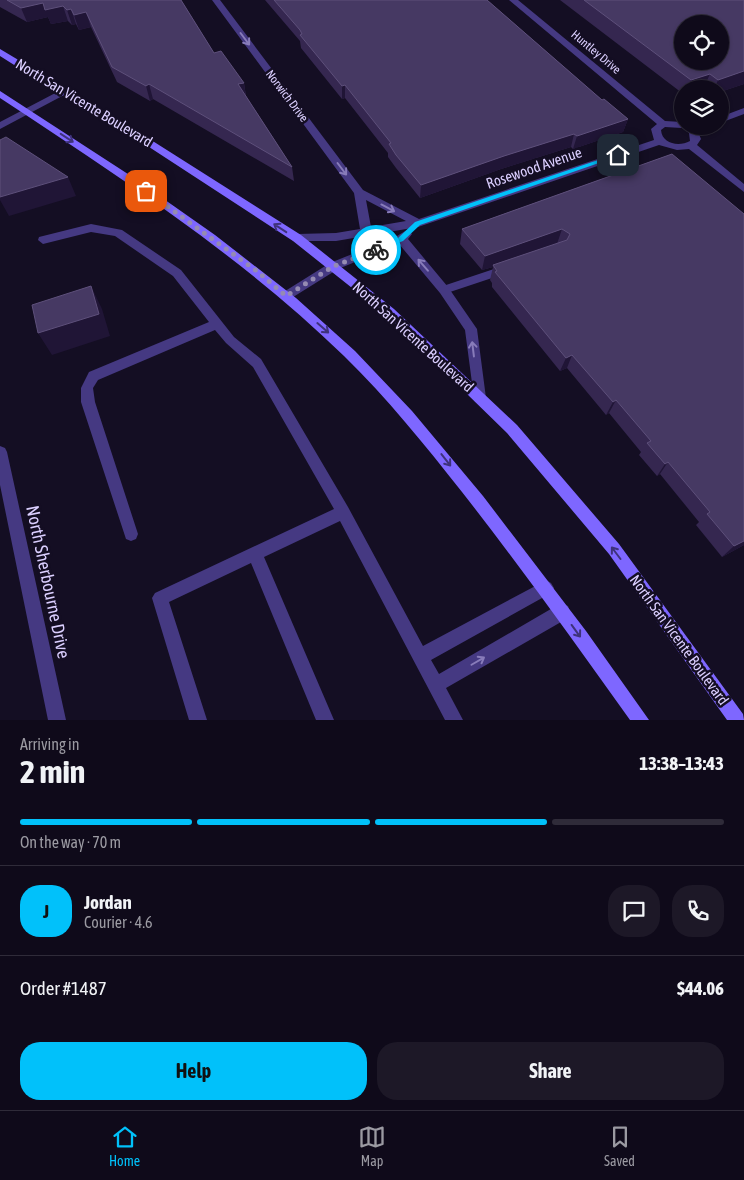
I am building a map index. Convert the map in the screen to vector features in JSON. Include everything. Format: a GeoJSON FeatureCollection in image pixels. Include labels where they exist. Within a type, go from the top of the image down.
{"type":"FeatureCollection","features":[{"type":"Feature","properties":{"kind":"main road","name":"North San Vicente Boulevard"},"geometry":{"type":"LineString","coordinates":[[0,52],[63,92],[126,128],[297,238],[390,312],[512,429],[614,549],[736,720]]}},
{"type":"Feature","properties":{"kind":"main road"},"geometry":{"type":"LineString","coordinates":[[0,94],[178,212],[258,272],[332,336],[416,422],[546,588],[640,720]]}},
{"type":"Feature","properties":{"kind":"street","name":"Norwich Drive"},"geometry":{"type":"LineString","coordinates":[[216,0],[359,192],[418,223]]}},
{"type":"Feature","properties":{"kind":"street","name":"Huntley Drive"},"geometry":{"type":"LineString","coordinates":[[513,0],[663,124]]}},
{"type":"Feature","properties":{"kind":"street"},"geometry":{"type":"LineString","coordinates":[[0,126],[63,92]]}},
{"type":"Feature","properties":{"kind":"street"},"geometry":{"type":"LineString","coordinates":[[729,117],[744,111]]}},
{"type":"Feature","properties":{"kind":"street"},"geometry":{"type":"LineString","coordinates":[[674,125],[663,124],[656,129],[660,141],[679,147],[691,145],[696,139],[693,135]]}},
{"type":"Feature","properties":{"kind":"street","name":"Rosewood Avenue"},"geometry":{"type":"LineString","coordinates":[[297,238],[336,238],[418,223],[660,141]]}},
{"type":"Feature","properties":{"kind":"street"},"geometry":{"type":"LineString","coordinates":[[691,145],[744,189]]}},
{"type":"Feature","properties":{"kind":"street","name":"Norwich Drive"},"geometry":{"type":"LineString","coordinates":[[359,192],[366,232]]}},
{"type":"Feature","properties":{"kind":"street","name":"Rosewood Avenue"},"geometry":{"type":"LineString","coordinates":[[286,296],[334,266],[401,239],[418,223]]}},
{"type":"Feature","properties":{"kind":"street"},"geometry":{"type":"LineString","coordinates":[[43,240],[91,228],[118,233],[177,273],[230,340],[257,363],[343,512],[422,656],[454,720]]}},
{"type":"Feature","properties":{"kind":"street"},"geometry":{"type":"LineString","coordinates":[[401,239],[444,290],[471,329],[480,398]]}},
{"type":"Feature","properties":{"kind":"street"},"geometry":{"type":"LineString","coordinates":[[444,290],[514,266]]}},
{"type":"Feature","properties":{"kind":"street"},"geometry":{"type":"LineString","coordinates":[[130,534],[88,402],[87,388],[93,376],[217,324]]}},
{"type":"Feature","properties":{"kind":"street","name":"North Sherbourne Drive"},"geometry":{"type":"LineString","coordinates":[[0,452],[57,720]]}},
{"type":"Feature","properties":{"kind":"street"},"geometry":{"type":"LineString","coordinates":[[198,720],[160,598],[343,512]]}},
{"type":"Feature","properties":{"kind":"street"},"geometry":{"type":"LineString","coordinates":[[255,554],[325,720]]}},
{"type":"Feature","properties":{"kind":"street"},"geometry":{"type":"LineString","coordinates":[[422,656],[546,588]]}},
{"type":"Feature","properties":{"kind":"street"},"geometry":{"type":"LineString","coordinates":[[436,685],[562,612]]}},
{"type":"Feature","properties":{"kind":"building"},"geometry":{"type":"Polygon","coordinates":[[[7,0],[181,0],[214,53],[221,51],[244,83],[238,84],[292,167],[149,84],[146,86],[112,67],[86,12],[74,15],[71,9],[67,10],[63,6],[45,10],[43,3],[21,8],[7,0]]]}},
{"type":"Feature","properties":{"kind":"building"},"geometry":{"type":"Polygon","coordinates":[[[274,0],[487,0],[602,100],[604,99],[628,119],[577,136],[574,134],[504,156],[421,185],[396,155],[389,144],[391,143],[345,85],[342,86],[300,35],[302,34],[300,30],[274,0]]]}},
{"type":"Feature","properties":{"kind":"building"},"geometry":{"type":"Polygon","coordinates":[[[584,0],[744,0],[744,71],[718,80],[710,74],[691,80],[678,70],[729,70],[729,15],[674,15],[674,67],[584,0]]]}},
{"type":"Feature","properties":{"kind":"building"},"geometry":{"type":"Polygon","coordinates":[[[6,137],[68,177],[0,197],[0,140],[6,137]]]}},
{"type":"Feature","properties":{"kind":"building"},"geometry":{"type":"Polygon","coordinates":[[[672,154],[744,214],[744,541],[734,546],[707,514],[710,512],[668,462],[665,464],[647,443],[651,441],[616,400],[613,402],[572,355],[566,358],[495,272],[497,271],[493,265],[567,240],[570,234],[562,229],[485,256],[462,229],[672,154]]]}},
{"type":"Feature","properties":{"kind":"building"},"geometry":{"type":"Polygon","coordinates":[[[91,286],[99,314],[38,333],[32,305],[91,286]]]}},
{"type":"Feature","properties":{"kind":"way so far"},"geometry":{"type":"LineString","coordinates":[[146,191],[178,212],[258,272],[286,296],[334,266],[376,250]]}},
{"type":"Feature","properties":{"kind":"route"},"geometry":{"type":"LineString","coordinates":[[376,250],[401,239],[418,223],[618,155]]}}]}
